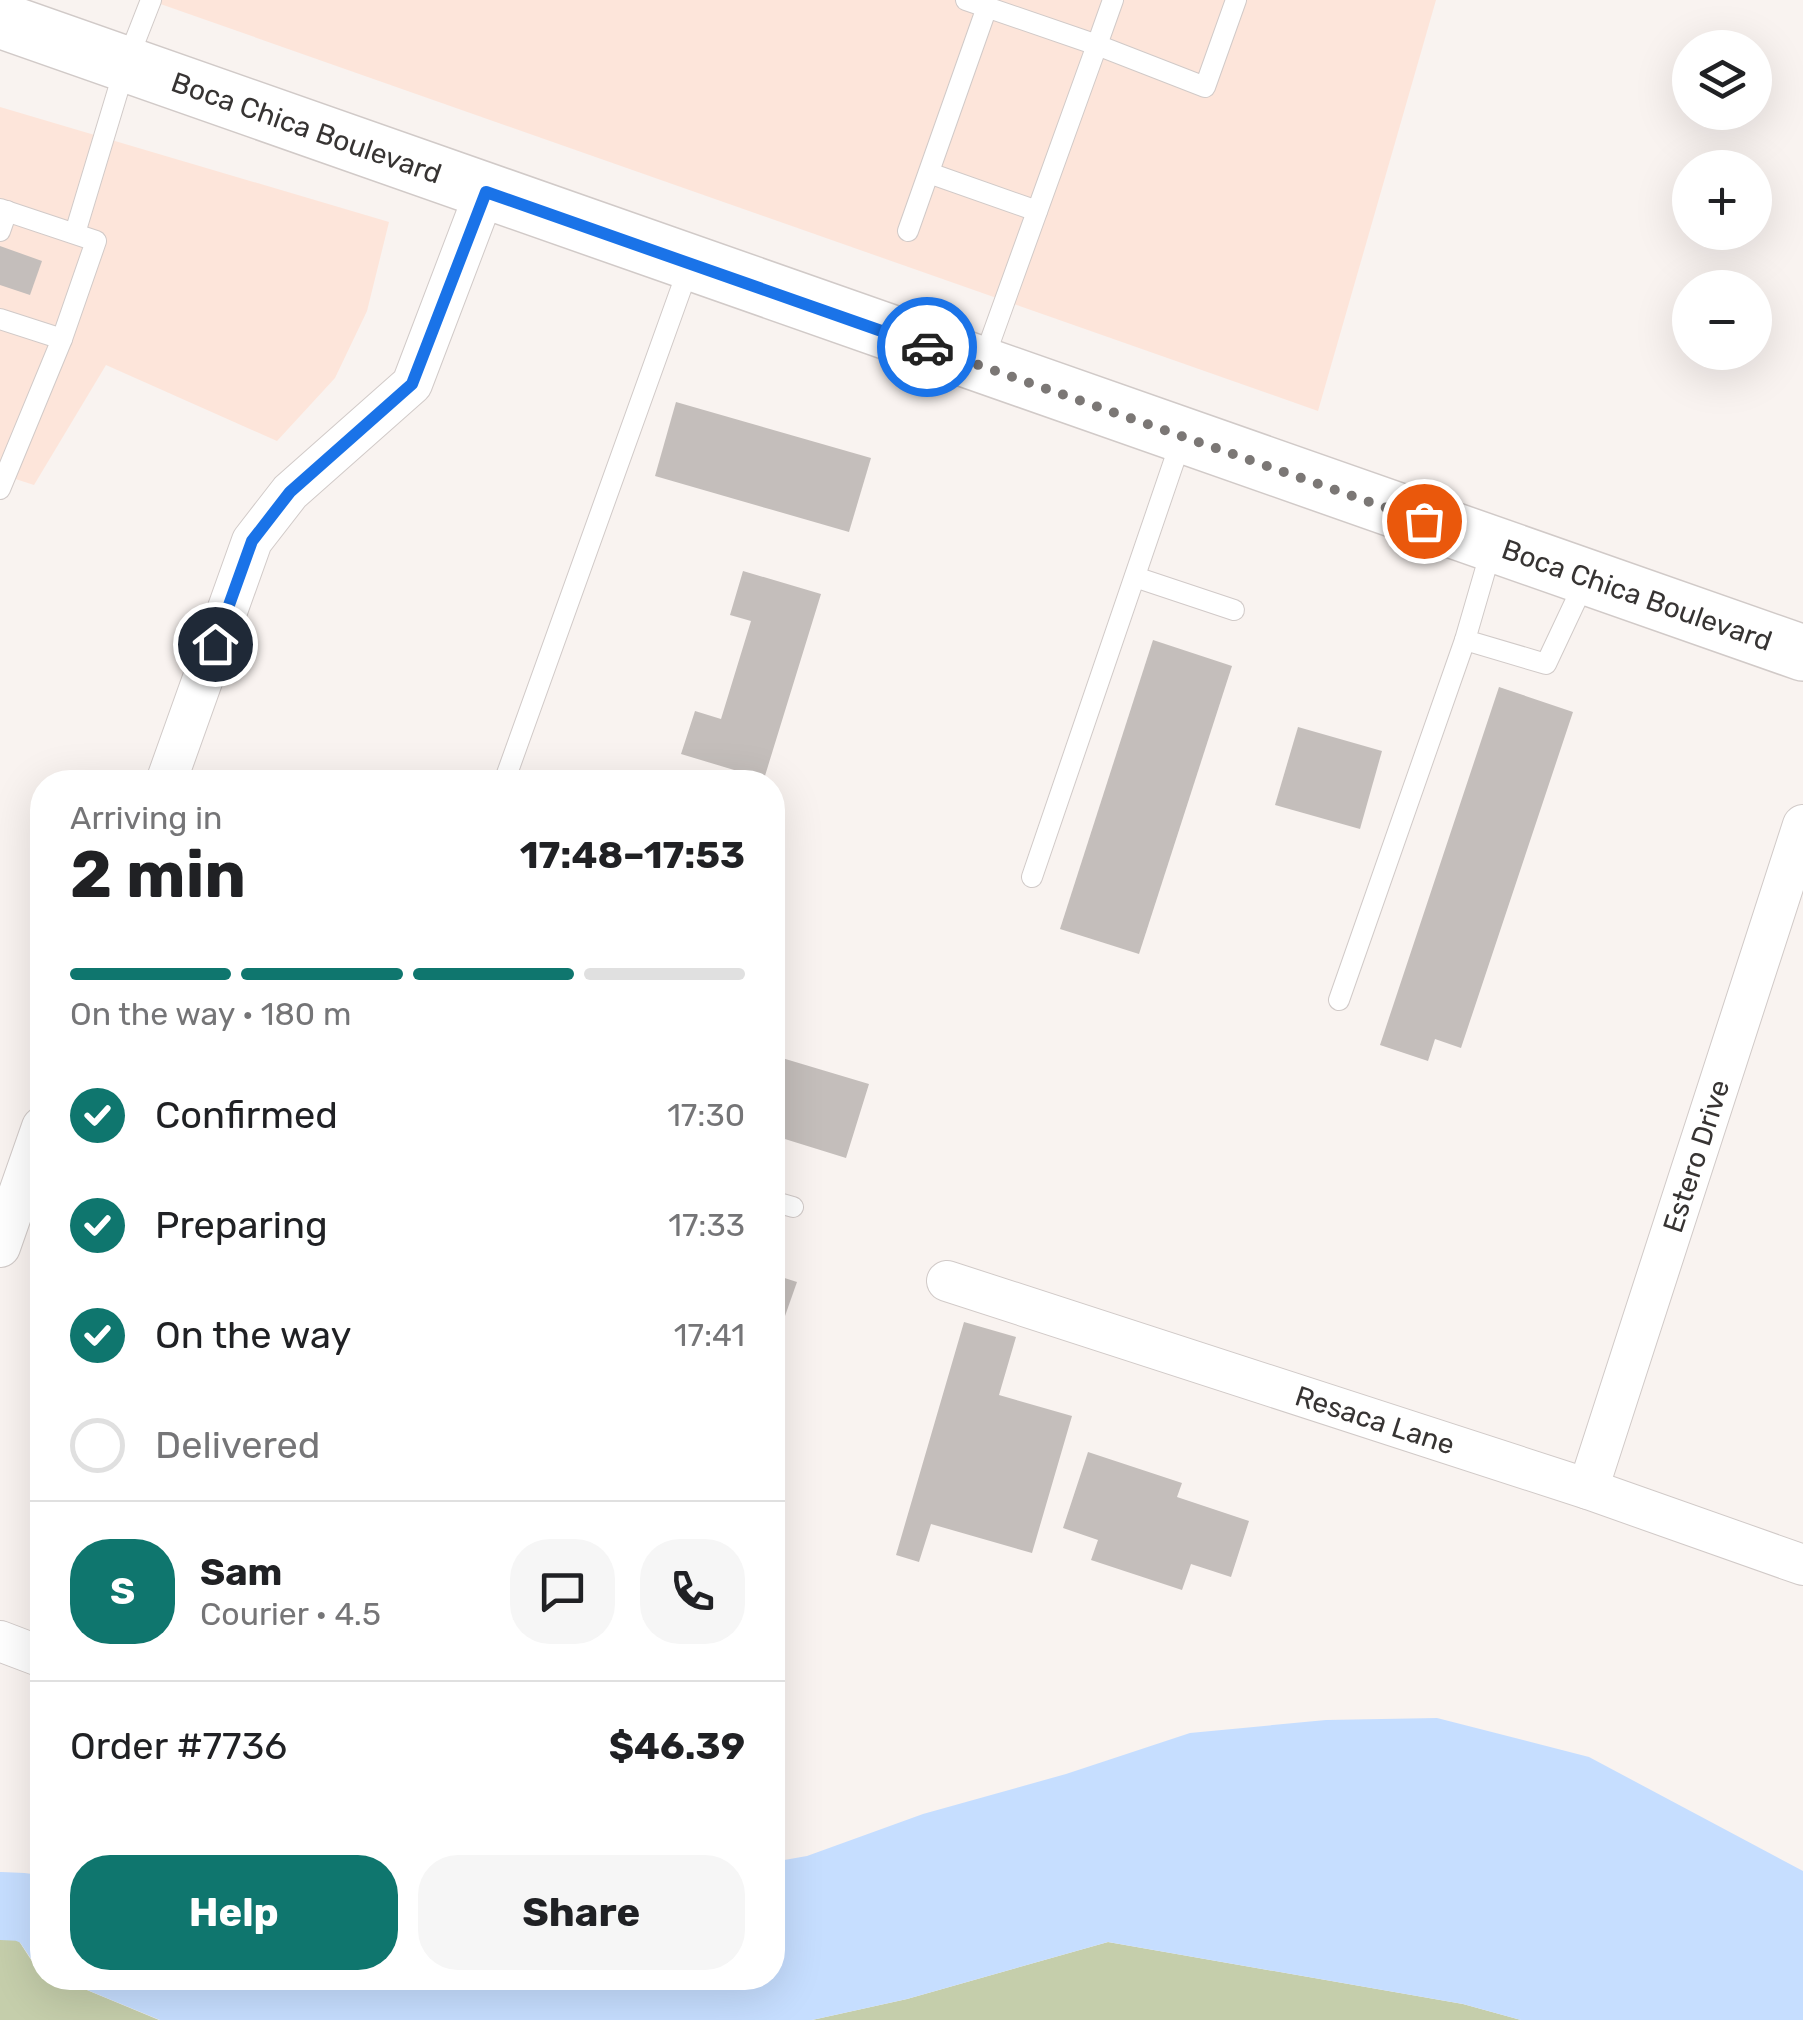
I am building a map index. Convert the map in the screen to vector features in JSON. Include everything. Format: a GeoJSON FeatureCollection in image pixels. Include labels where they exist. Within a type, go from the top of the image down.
{"type":"FeatureCollection","features":[{"type":"Feature","properties":{"kind":"main road","name":"Boca Chica Boulevard"},"geometry":{"type":"LineString","coordinates":[[0,20],[1803,654]]}},
{"type":"Feature","properties":{"kind":"street"},"geometry":{"type":"LineString","coordinates":[[170,770],[252,541],[290,492],[412,384],[486,192]]}},
{"type":"Feature","properties":{"kind":"street","name":"Estero Drive"},"geometry":{"type":"LineString","coordinates":[[1588,1489],[1803,824]]}},
{"type":"Feature","properties":{"kind":"street"},"geometry":{"type":"LineString","coordinates":[[0,1248],[30,1162]]}},
{"type":"Feature","properties":{"kind":"street","name":"Resaca Lane"},"geometry":{"type":"LineString","coordinates":[[946,1281],[1588,1489],[1803,1565]]}},
{"type":"Feature","properties":{"kind":"street"},"geometry":{"type":"LineString","coordinates":[[0,1642],[30,1653]]}},
{"type":"Feature","properties":{"kind":"lane"},"geometry":{"type":"LineString","coordinates":[[75,233],[126,64],[150,0]]}},
{"type":"Feature","properties":{"kind":"lane"},"geometry":{"type":"LineString","coordinates":[[966,0],[1205,87],[1236,0]]}},
{"type":"Feature","properties":{"kind":"lane"},"geometry":{"type":"LineString","coordinates":[[982,366],[1113,0]]}},
{"type":"Feature","properties":{"kind":"lane"},"geometry":{"type":"LineString","coordinates":[[908,231],[987,7]]}},
{"type":"Feature","properties":{"kind":"lane"},"geometry":{"type":"LineString","coordinates":[[929,173],[1038,210]]}},
{"type":"Feature","properties":{"kind":"lane"},"geometry":{"type":"LineString","coordinates":[[0,489],[62,339],[96,240],[2,217]]}},
{"type":"Feature","properties":{"kind":"lane"},"geometry":{"type":"LineString","coordinates":[[508,770],[690,264]]}},
{"type":"Feature","properties":{"kind":"lane"},"geometry":{"type":"LineString","coordinates":[[0,319],[62,339]]}},
{"type":"Feature","properties":{"kind":"lane"},"geometry":{"type":"LineString","coordinates":[[1032,877],[1183,436]]}},
{"type":"Feature","properties":{"kind":"lane"},"geometry":{"type":"LineString","coordinates":[[1339,1000],[1465,640],[1493,545]]}},
{"type":"Feature","properties":{"kind":"lane"},"geometry":{"type":"LineString","coordinates":[[1135,577],[1234,610]]}},
{"type":"Feature","properties":{"kind":"lane"},"geometry":{"type":"LineString","coordinates":[[1465,640],[1546,664],[1586,577]]}},
{"type":"Feature","properties":{"kind":"shaded area"},"geometry":{"type":"Polygon","coordinates":[[[149,0],[1436,0],[1318,411],[149,0]]]}},
{"type":"Feature","properties":{"kind":"shaded area"},"geometry":{"type":"Polygon","coordinates":[[[0,107],[389,222],[367,311],[335,378],[277,441],[106,365],[34,485],[0,474],[0,107]]]}},
{"type":"Feature","properties":{"kind":"green space"},"geometry":{"type":"Polygon","coordinates":[[[0,1935],[15,1935],[30,1958],[30,1990],[87,1990],[159,2020],[0,2020],[0,1935]]]}},
{"type":"Feature","properties":{"kind":"green space"},"geometry":{"type":"Polygon","coordinates":[[[1108,1942],[1463,2004],[1521,2020],[812,2020],[907,1999],[1108,1942]]]}},
{"type":"Feature","properties":{"kind":"water"},"geometry":{"type":"Polygon","coordinates":[[[1437,1718],[1589,1757],[1803,1871],[1803,2020],[1521,2020],[1463,2004],[1108,1942],[907,1999],[812,2020],[160,2020],[87,1990],[785,1990],[785,1860],[1190,1733],[1326,1720],[1437,1718]]]}},
{"type":"Feature","properties":{"kind":"water"},"geometry":{"type":"Polygon","coordinates":[[[30,1882],[30,1957],[15,1935],[30,1882]]]}},
{"type":"Feature","properties":{"kind":"building"},"geometry":{"type":"Polygon","coordinates":[[[0,246],[42,261],[30,295],[0,285],[0,246]]]}},
{"type":"Feature","properties":{"kind":"building"},"geometry":{"type":"Polygon","coordinates":[[[676,402],[871,458],[849,532],[655,476],[676,402]]]}},
{"type":"Feature","properties":{"kind":"building"},"geometry":{"type":"Polygon","coordinates":[[[743,571],[821,594],[767,770],[734,770],[681,754],[695,711],[721,719],[751,621],[730,615],[743,571]]]}},
{"type":"Feature","properties":{"kind":"building"},"geometry":{"type":"Polygon","coordinates":[[[1153,640],[1232,666],[1139,954],[1060,929],[1153,640]]]}},
{"type":"Feature","properties":{"kind":"building"},"geometry":{"type":"Polygon","coordinates":[[[1499,687],[1573,712],[1461,1048],[1435,1039],[1428,1061],[1380,1045],[1499,687]]]}},
{"type":"Feature","properties":{"kind":"building"},"geometry":{"type":"Polygon","coordinates":[[[1298,727],[1382,751],[1360,829],[1275,805],[1298,727]]]}},
{"type":"Feature","properties":{"kind":"building"},"geometry":{"type":"Polygon","coordinates":[[[785,1059],[869,1084],[846,1158],[785,1139],[785,1059]]]}},
{"type":"Feature","properties":{"kind":"building"},"geometry":{"type":"Polygon","coordinates":[[[785,1278],[797,1282],[785,1316],[785,1278]]]}},
{"type":"Feature","properties":{"kind":"building"},"geometry":{"type":"Polygon","coordinates":[[[964,1322],[1016,1337],[999,1395],[1072,1416],[1032,1553],[931,1524],[919,1562],[896,1555],[964,1322]]]}},
{"type":"Feature","properties":{"kind":"building"},"geometry":{"type":"Polygon","coordinates":[[[1088,1452],[1182,1483],[1177,1497],[1249,1521],[1231,1577],[1191,1564],[1182,1590],[1091,1560],[1098,1540],[1063,1528],[1088,1452]]]}},
{"type":"Feature","properties":{"kind":"waterway"},"geometry":{"type":"LineString","coordinates":[[0,1906],[30,1910]]}},
{"type":"Feature","properties":{"kind":"way so far"},"geometry":{"type":"LineString","coordinates":[[927,347],[1424,521]]}},
{"type":"Feature","properties":{"kind":"route"},"geometry":{"type":"LineString","coordinates":[[215,644],[252,541],[290,492],[412,384],[486,192],[927,347]]}}]}
